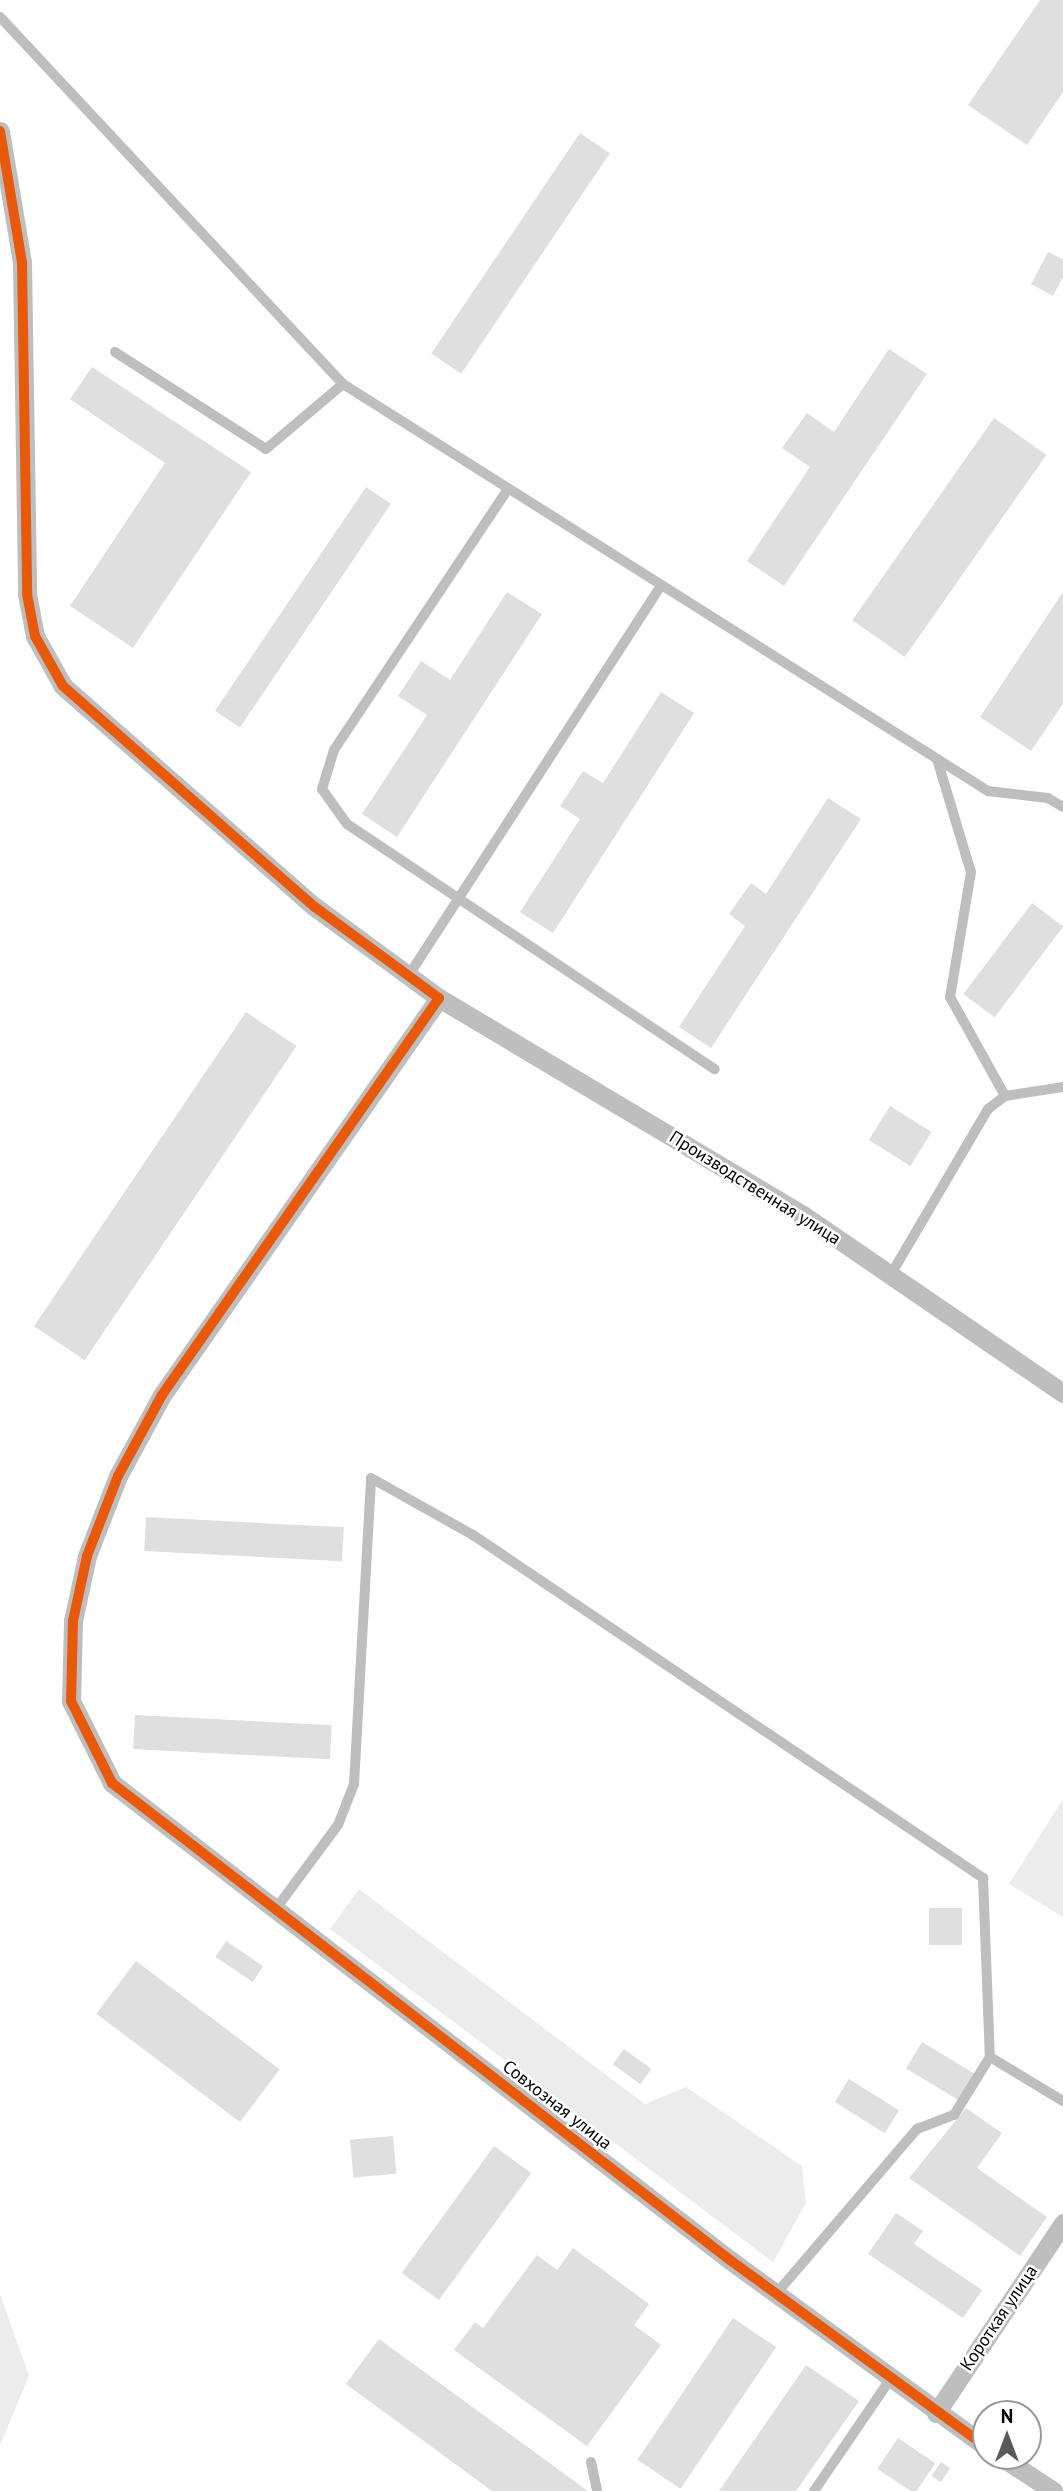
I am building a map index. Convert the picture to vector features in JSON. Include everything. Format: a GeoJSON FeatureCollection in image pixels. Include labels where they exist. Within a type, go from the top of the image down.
{"type":"FeatureCollection","features":[{"type":"Feature","properties":{"kind":"street","name":"Производственная улица"},"geometry":{"type":"LineString","coordinates":[[0,131],[22,263],[27,594],[35,636],[64,686],[314,907],[439,998],[803,1215],[1063,1393]]}},
{"type":"Feature","properties":{"kind":"street","name":"Совхозная улица"},"geometry":{"type":"LineString","coordinates":[[439,998],[162,1395],[118,1476],[87,1556],[73,1621],[71,1701],[112,1783],[889,2381],[972,2437]]}},
{"type":"Feature","properties":{"kind":"street","name":"Короткая улица"},"geometry":{"type":"LineString","coordinates":[[936,2413],[1063,2223]]}},
{"type":"Feature","properties":{"kind":"street"},"geometry":{"type":"LineString","coordinates":[[1021,2470],[1053,2491]]}},
{"type":"Feature","properties":{"kind":"lane"},"geometry":{"type":"LineString","coordinates":[[0,16],[343,384],[988,791],[1048,798],[1063,807]]}},
{"type":"Feature","properties":{"kind":"lane"},"geometry":{"type":"LineString","coordinates":[[115,352],[266,449],[343,384]]}},
{"type":"Feature","properties":{"kind":"lane"},"geometry":{"type":"LineString","coordinates":[[508,489],[334,750],[322,789],[347,824],[456,902],[715,1069]]}},
{"type":"Feature","properties":{"kind":"lane"},"geometry":{"type":"LineString","coordinates":[[409,975],[661,584]]}},
{"type":"Feature","properties":{"kind":"lane"},"geometry":{"type":"LineString","coordinates":[[937,759],[971,872],[950,998],[1005,1097]]}},
{"type":"Feature","properties":{"kind":"lane"},"geometry":{"type":"LineString","coordinates":[[889,1276],[988,1109],[1005,1097],[1063,1087]]}},
{"type":"Feature","properties":{"kind":"lane"},"geometry":{"type":"LineString","coordinates":[[275,1910],[338,1825],[354,1784],[371,1478],[473,1535],[983,1878],[990,2057],[954,2115],[917,2129],[776,2294]]}},
{"type":"Feature","properties":{"kind":"lane"},"geometry":{"type":"LineString","coordinates":[[990,2057],[1063,2101]]}},
{"type":"Feature","properties":{"kind":"lane"},"geometry":{"type":"LineString","coordinates":[[814,2491],[889,2381]]}},
{"type":"Feature","properties":{"kind":"lane"},"geometry":{"type":"LineString","coordinates":[[591,2462],[597,2491]]}},
{"type":"Feature","properties":{"kind":"shaded area"},"geometry":{"type":"Polygon","coordinates":[[[1063,1799],[1063,1917],[1009,1884],[1063,1799]]]}},
{"type":"Feature","properties":{"kind":"shaded area"},"geometry":{"type":"Polygon","coordinates":[[[359,1889],[645,2104],[686,2087],[802,2166],[806,2203],[773,2262],[330,1929],[359,1889]]]}},
{"type":"Feature","properties":{"kind":"shaded area"},"geometry":{"type":"Polygon","coordinates":[[[0,2294],[29,2376],[0,2445],[0,2294]]]}},
{"type":"Feature","properties":{"kind":"building"},"geometry":{"type":"Polygon","coordinates":[[[1040,0],[1063,0],[1063,92],[1027,145],[968,105],[1040,0]]]}},
{"type":"Feature","properties":{"kind":"building"},"geometry":{"type":"Polygon","coordinates":[[[580,133],[610,153],[461,374],[431,354],[580,133]]]}},
{"type":"Feature","properties":{"kind":"building"},"geometry":{"type":"Polygon","coordinates":[[[1048,252],[1063,259],[1063,277],[1053,296],[1031,284],[1048,252]]]}},
{"type":"Feature","properties":{"kind":"building"},"geometry":{"type":"Polygon","coordinates":[[[889,349],[927,374],[784,586],[747,561],[810,467],[782,448],[807,413],[834,432],[889,349]]]}},
{"type":"Feature","properties":{"kind":"building"},"geometry":{"type":"Polygon","coordinates":[[[92,367],[251,472],[133,648],[70,606],[165,463],[70,399],[92,367]]]}},
{"type":"Feature","properties":{"kind":"building"},"geometry":{"type":"Polygon","coordinates":[[[994,418],[1046,455],[905,657],[852,620],[994,418]]]}},
{"type":"Feature","properties":{"kind":"building"},"geometry":{"type":"Polygon","coordinates":[[[366,487],[391,504],[240,728],[215,711],[366,487]]]}},
{"type":"Feature","properties":{"kind":"building"},"geometry":{"type":"Polygon","coordinates":[[[507,592],[542,614],[397,837],[362,814],[427,715],[398,696],[421,661],[450,680],[507,592]]]}},
{"type":"Feature","properties":{"kind":"building"},"geometry":{"type":"Polygon","coordinates":[[[1063,592],[1063,704],[1031,751],[980,717],[1063,592]]]}},
{"type":"Feature","properties":{"kind":"building"},"geometry":{"type":"Polygon","coordinates":[[[661,692],[694,713],[553,933],[520,912],[580,819],[560,806],[583,771],[603,783],[661,692]]]}},
{"type":"Feature","properties":{"kind":"building"},"geometry":{"type":"Polygon","coordinates":[[[828,798],[861,819],[711,1048],[679,1027],[745,926],[729,914],[751,883],[766,894],[828,798]]]}},
{"type":"Feature","properties":{"kind":"building"},"geometry":{"type":"Polygon","coordinates":[[[1032,903],[1063,927],[995,1018],[963,994],[1032,903]]]}},
{"type":"Feature","properties":{"kind":"building"},"geometry":{"type":"Polygon","coordinates":[[[246,1012],[297,1046],[85,1360],[34,1326],[246,1012]]]}},
{"type":"Feature","properties":{"kind":"building"},"geometry":{"type":"Polygon","coordinates":[[[890,1106],[932,1132],[910,1166],[869,1140],[890,1106]]]}},
{"type":"Feature","properties":{"kind":"building"},"geometry":{"type":"Polygon","coordinates":[[[146,1517],[344,1527],[342,1561],[144,1551],[146,1517]]]}},
{"type":"Feature","properties":{"kind":"building"},"geometry":{"type":"Polygon","coordinates":[[[135,1715],[332,1725],[330,1759],[133,1749],[135,1715]]]}},
{"type":"Feature","properties":{"kind":"building"},"geometry":{"type":"Polygon","coordinates":[[[929,1908],[962,1908],[962,1945],[929,1945],[929,1908]]]}},
{"type":"Feature","properties":{"kind":"building"},"geometry":{"type":"Polygon","coordinates":[[[226,1941],[263,1966],[253,1982],[215,1957],[226,1941]]]}},
{"type":"Feature","properties":{"kind":"building"},"geometry":{"type":"Polygon","coordinates":[[[136,1961],[280,2069],[240,2122],[96,2014],[136,1961]]]}},
{"type":"Feature","properties":{"kind":"building"},"geometry":{"type":"Polygon","coordinates":[[[922,2042],[976,2074],[960,2101],[906,2069],[922,2042]]]}},
{"type":"Feature","properties":{"kind":"building"},"geometry":{"type":"Polygon","coordinates":[[[624,2049],[652,2069],[640,2084],[613,2064],[624,2049]]]}},
{"type":"Feature","properties":{"kind":"building"},"geometry":{"type":"Polygon","coordinates":[[[849,2079],[899,2110],[885,2133],[835,2102],[849,2079]]]}},
{"type":"Feature","properties":{"kind":"building"},"geometry":{"type":"Polygon","coordinates":[[[966,2108],[1002,2133],[977,2168],[1047,2217],[1020,2256],[909,2178],[966,2108]]]}},
{"type":"Feature","properties":{"kind":"building"},"geometry":{"type":"Polygon","coordinates":[[[393,2136],[396,2174],[353,2178],[350,2140],[393,2136]]]}},
{"type":"Feature","properties":{"kind":"building"},"geometry":{"type":"Polygon","coordinates":[[[494,2146],[531,2173],[439,2300],[402,2273],[494,2146]]]}},
{"type":"Feature","properties":{"kind":"building"},"geometry":{"type":"Polygon","coordinates":[[[896,2213],[923,2231],[914,2244],[982,2290],[963,2318],[868,2254],[896,2213]]]}},
{"type":"Feature","properties":{"kind":"building"},"geometry":{"type":"Polygon","coordinates":[[[573,2248],[649,2304],[634,2325],[661,2345],[587,2446],[454,2350],[475,2322],[483,2328],[537,2255],[557,2270],[573,2248]]]}},
{"type":"Feature","properties":{"kind":"building"},"geometry":{"type":"Polygon","coordinates":[[[733,2318],[776,2347],[680,2489],[637,2460],[733,2318]]]}},
{"type":"Feature","properties":{"kind":"building"},"geometry":{"type":"Polygon","coordinates":[[[379,2339],[588,2491],[492,2491],[346,2384],[379,2339]]]}},
{"type":"Feature","properties":{"kind":"building"},"geometry":{"type":"Polygon","coordinates":[[[806,2365],[859,2401],[796,2491],[719,2491],[806,2365]]]}},
{"type":"Feature","properties":{"kind":"building"},"geometry":{"type":"Polygon","coordinates":[[[898,2438],[935,2463],[917,2491],[910,2491],[877,2469],[898,2438]]]}},
{"type":"Feature","properties":{"kind":"building"},"geometry":{"type":"Polygon","coordinates":[[[941,2462],[950,2468],[941,2482],[931,2476],[941,2462]]]}},
{"type":"Feature","properties":{"kind":"cycle path"},"geometry":{"type":"LineString","coordinates":[[0,131],[22,263],[27,594],[35,636],[63,686],[315,907],[439,998],[162,1395],[118,1476],[87,1556],[73,1621],[71,1701],[112,1783],[730,2260],[972,2437]]}}]}
